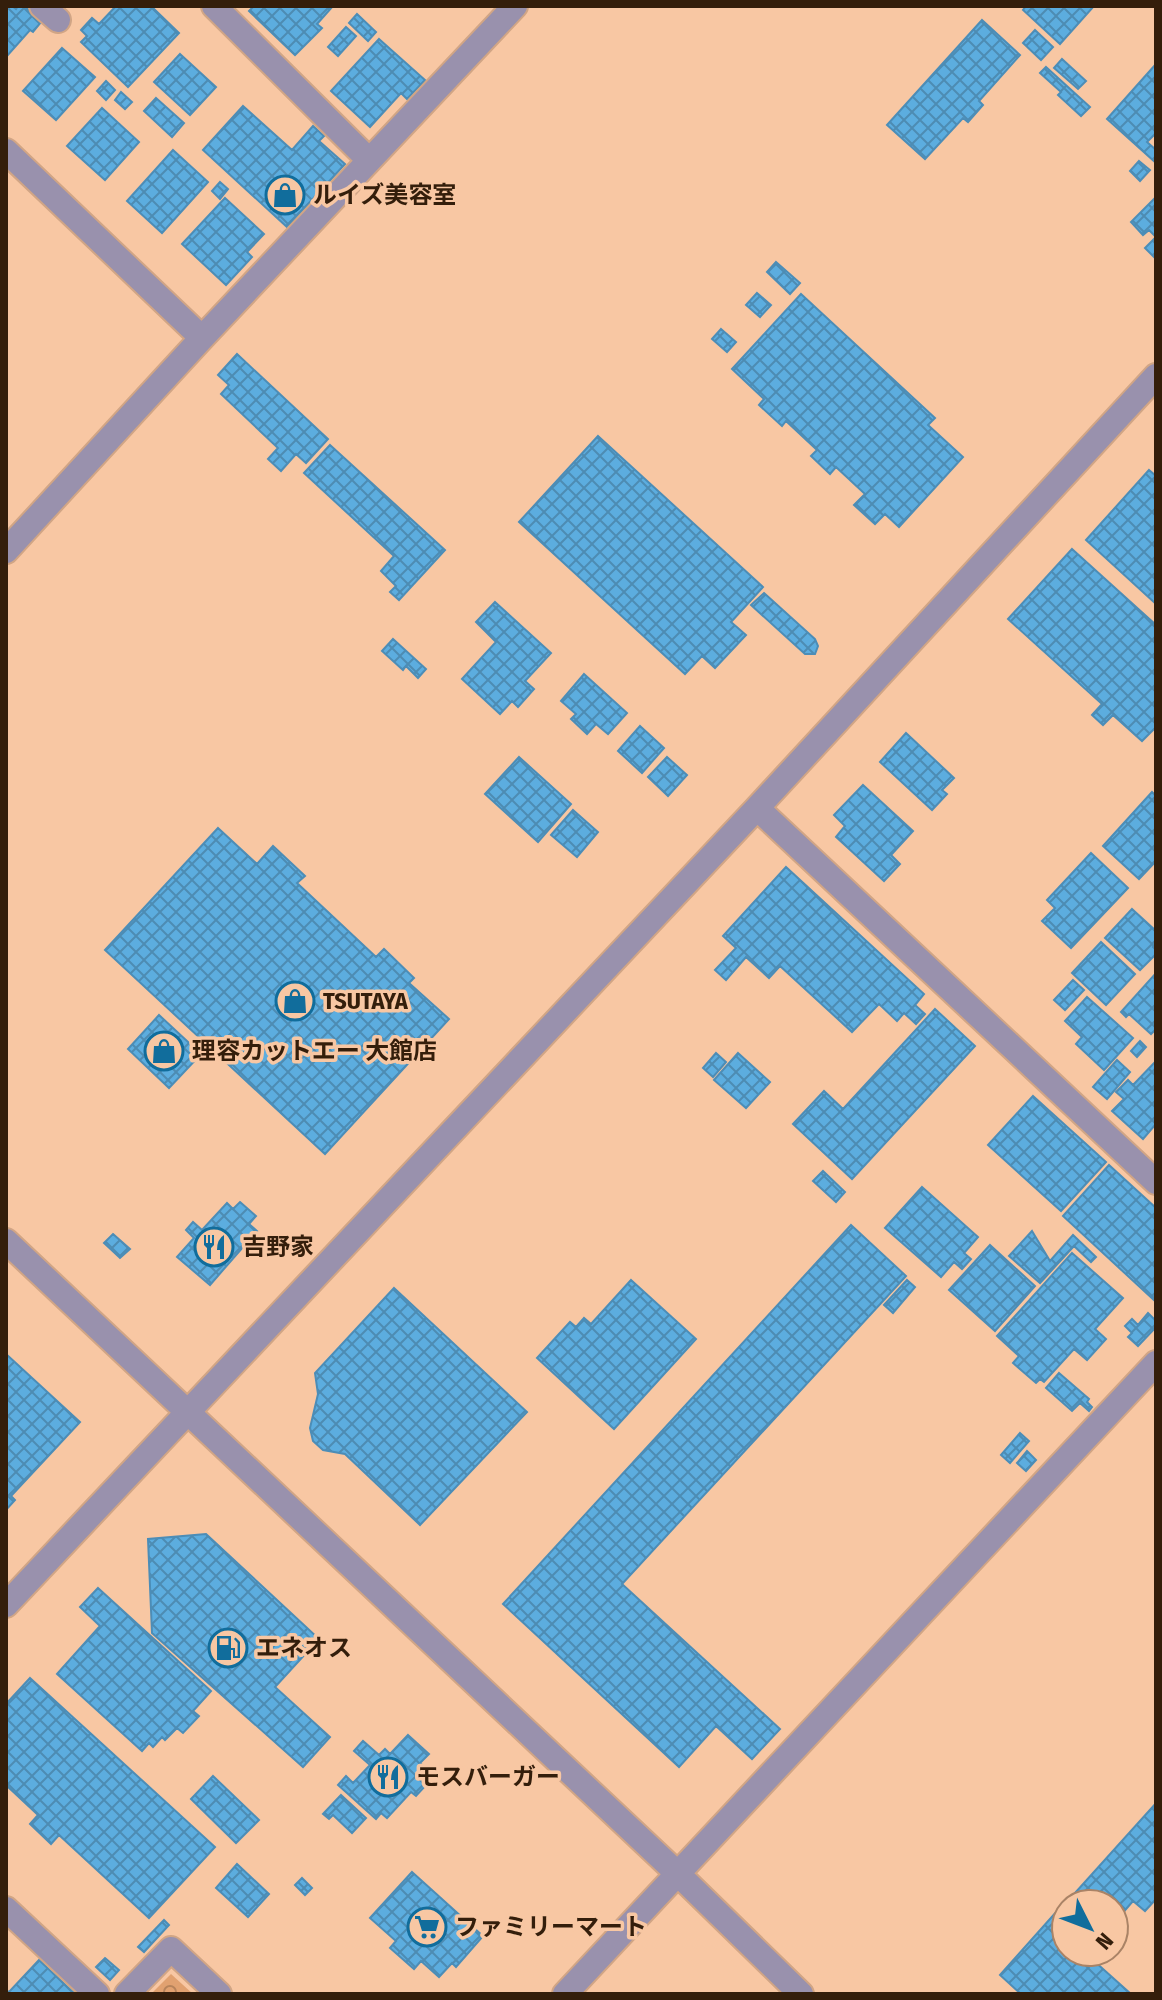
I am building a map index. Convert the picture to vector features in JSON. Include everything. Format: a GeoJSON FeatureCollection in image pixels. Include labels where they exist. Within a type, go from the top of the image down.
{"type":"FeatureCollection","features":[{"type":"Feature","properties":{"kind":"street"},"geometry":{"type":"LineString","coordinates":[[214,6],[369,160]]}},
{"type":"Feature","properties":{"kind":"street"},"geometry":{"type":"LineString","coordinates":[[6,551],[515,6]]}},
{"type":"Feature","properties":{"kind":"street"},"geometry":{"type":"LineString","coordinates":[[6,151],[202,338]]}},
{"type":"Feature","properties":{"kind":"street"},"geometry":{"type":"LineString","coordinates":[[6,1605],[757,808],[1156,376]]}},
{"type":"Feature","properties":{"kind":"street"},"geometry":{"type":"LineString","coordinates":[[757,808],[1156,1182]]}},
{"type":"Feature","properties":{"kind":"street"},"geometry":{"type":"LineString","coordinates":[[6,1241],[678,1874],[801,1994]]}},
{"type":"Feature","properties":{"kind":"street"},"geometry":{"type":"LineString","coordinates":[[565,1994],[1156,1363]]}},
{"type":"Feature","properties":{"kind":"street"},"geometry":{"type":"LineString","coordinates":[[6,1909],[97,1994]]}},
{"type":"Feature","properties":{"kind":"street"},"geometry":{"type":"LineString","coordinates":[[127,1994],[171,1949],[219,1994]]}},
{"type":"Feature","properties":{"kind":"green space"},"geometry":{"type":"Polygon","coordinates":[[[171,1974],[193,1994],[151,1994],[171,1974]]]}},
{"type":"Feature","properties":{"kind":"building"},"geometry":{"type":"Polygon","coordinates":[[[6,6],[16,9],[24,6],[42,21],[6,57],[6,6]]]}},
{"type":"Feature","properties":{"kind":"building"},"geometry":{"type":"Polygon","coordinates":[[[116,6],[151,6],[179,33],[128,87],[81,42],[87,36],[81,30],[92,18],[99,24],[116,6]]]}},
{"type":"Feature","properties":{"kind":"building"},"geometry":{"type":"Polygon","coordinates":[[[254,6],[333,6],[317,24],[322,28],[295,55],[249,11],[254,6]]]}},
{"type":"Feature","properties":{"kind":"building"},"geometry":{"type":"Polygon","coordinates":[[[1026,6],[1094,6],[1060,44],[1023,10],[1026,6]]]}},
{"type":"Feature","properties":{"kind":"building"},"geometry":{"type":"Polygon","coordinates":[[[357,14],[376,32],[368,41],[349,23],[357,14]]]}},
{"type":"Feature","properties":{"kind":"building"},"geometry":{"type":"Polygon","coordinates":[[[982,20],[1020,55],[979,101],[983,105],[968,122],[963,118],[925,159],[887,125],[982,20]]]}},
{"type":"Feature","properties":{"kind":"building"},"geometry":{"type":"Polygon","coordinates":[[[346,27],[356,36],[338,56],[328,47],[346,27]]]}},
{"type":"Feature","properties":{"kind":"building"},"geometry":{"type":"Polygon","coordinates":[[[1035,30],[1053,47],[1041,60],[1023,43],[1035,30]]]}},
{"type":"Feature","properties":{"kind":"building"},"geometry":{"type":"Polygon","coordinates":[[[379,39],[425,80],[407,99],[401,93],[370,127],[331,91],[379,39]]]}},
{"type":"Feature","properties":{"kind":"building"},"geometry":{"type":"Polygon","coordinates":[[[62,48],[95,77],[56,120],[23,91],[62,48]]]}},
{"type":"Feature","properties":{"kind":"building"},"geometry":{"type":"Polygon","coordinates":[[[180,54],[216,87],[190,115],[154,82],[180,54]]]}},
{"type":"Feature","properties":{"kind":"building"},"geometry":{"type":"Polygon","coordinates":[[[1062,59],[1086,81],[1078,89],[1054,68],[1062,59]]]}},
{"type":"Feature","properties":{"kind":"building"},"geometry":{"type":"Polygon","coordinates":[[[1156,64],[1156,133],[1147,142],[1156,150],[1156,163],[1107,119],[1156,64]]]}},
{"type":"Feature","properties":{"kind":"building"},"geometry":{"type":"Polygon","coordinates":[[[1046,67],[1090,107],[1081,116],[1040,73],[1046,67]]]}},
{"type":"Feature","properties":{"kind":"building"},"geometry":{"type":"Polygon","coordinates":[[[106,81],[115,90],[106,100],[97,91],[106,81]]]}},
{"type":"Feature","properties":{"kind":"building"},"geometry":{"type":"Polygon","coordinates":[[[121,92],[132,102],[125,109],[115,100],[121,92]]]}},
{"type":"Feature","properties":{"kind":"building"},"geometry":{"type":"Polygon","coordinates":[[[156,98],[184,123],[172,137],[144,111],[156,98]]]}},
{"type":"Feature","properties":{"kind":"building","name":"ルイズ美容室"},"geometry":{"type":"Polygon","coordinates":[[[243,106],[292,150],[313,126],[324,136],[319,141],[345,164],[287,227],[203,150],[243,106]]]}},
{"type":"Feature","properties":{"kind":"building"},"geometry":{"type":"Polygon","coordinates":[[[102,108],[139,142],[105,180],[67,146],[102,108]]]}},
{"type":"Feature","properties":{"kind":"building"},"geometry":{"type":"Polygon","coordinates":[[[173,150],[208,182],[162,233],[127,201],[173,150]]]}},
{"type":"Feature","properties":{"kind":"building"},"geometry":{"type":"Polygon","coordinates":[[[1139,161],[1150,170],[1140,181],[1130,171],[1139,161]]]}},
{"type":"Feature","properties":{"kind":"building"},"geometry":{"type":"Polygon","coordinates":[[[220,182],[228,189],[220,199],[212,191],[220,182]]]}},
{"type":"Feature","properties":{"kind":"building"},"geometry":{"type":"Polygon","coordinates":[[[1156,197],[1156,237],[1149,230],[1143,235],[1131,222],[1156,197]]]}},
{"type":"Feature","properties":{"kind":"building"},"geometry":{"type":"Polygon","coordinates":[[[225,198],[264,234],[247,252],[252,257],[226,285],[182,244],[225,198]]]}},
{"type":"Feature","properties":{"kind":"building"},"geometry":{"type":"Polygon","coordinates":[[[1156,237],[1156,259],[1145,248],[1156,237]]]}},
{"type":"Feature","properties":{"kind":"building"},"geometry":{"type":"Polygon","coordinates":[[[776,262],[800,283],[790,294],[767,272],[776,262]]]}},
{"type":"Feature","properties":{"kind":"building"},"geometry":{"type":"Polygon","coordinates":[[[757,293],[771,305],[760,317],[746,305],[757,293]]]}},
{"type":"Feature","properties":{"kind":"building"},"geometry":{"type":"Polygon","coordinates":[[[801,294],[935,418],[928,425],[963,457],[899,527],[885,514],[875,524],[854,505],[865,494],[836,467],[830,474],[811,456],[817,450],[786,421],[782,426],[759,405],[764,399],[732,369],[801,294]]]}},
{"type":"Feature","properties":{"kind":"building"},"geometry":{"type":"Polygon","coordinates":[[[721,329],[736,342],[727,352],[712,339],[721,329]]]}},
{"type":"Feature","properties":{"kind":"building"},"geometry":{"type":"Polygon","coordinates":[[[237,354],[328,439],[306,463],[296,454],[281,471],[268,459],[278,448],[221,394],[229,385],[218,375],[237,354]]]}},
{"type":"Feature","properties":{"kind":"building"},"geometry":{"type":"Polygon","coordinates":[[[598,436],[763,587],[731,622],[746,635],[715,668],[702,656],[685,674],[519,522],[598,436]]]}},
{"type":"Feature","properties":{"kind":"building"},"geometry":{"type":"Polygon","coordinates":[[[330,445],[445,550],[399,600],[390,592],[396,586],[381,571],[394,556],[304,473],[330,445]]]}},
{"type":"Feature","properties":{"kind":"building"},"geometry":{"type":"Polygon","coordinates":[[[1149,470],[1156,476],[1156,604],[1086,540],[1149,470]]]}},
{"type":"Feature","properties":{"kind":"building"},"geometry":{"type":"Polygon","coordinates":[[[1072,549],[1156,625],[1156,727],[1142,741],[1113,715],[1103,725],[1092,715],[1102,704],[1008,619],[1072,549]]]}},
{"type":"Feature","properties":{"kind":"building"},"geometry":{"type":"Polygon","coordinates":[[[764,593],[815,639],[818,646],[815,654],[805,654],[751,605],[764,593]]]}},
{"type":"Feature","properties":{"kind":"building"},"geometry":{"type":"Polygon","coordinates":[[[495,602],[551,653],[525,681],[534,689],[518,707],[512,701],[500,714],[462,679],[496,642],[476,622],[495,602]]]}},
{"type":"Feature","properties":{"kind":"building"},"geometry":{"type":"Polygon","coordinates":[[[393,639],[426,669],[418,678],[406,666],[403,670],[382,651],[393,639]]]}},
{"type":"Feature","properties":{"kind":"building"},"geometry":{"type":"Polygon","coordinates":[[[584,674],[627,713],[608,734],[596,724],[587,734],[571,719],[576,714],[561,701],[584,674]]]}},
{"type":"Feature","properties":{"kind":"building"},"geometry":{"type":"Polygon","coordinates":[[[640,726],[664,748],[642,773],[618,751],[640,726]]]}},
{"type":"Feature","properties":{"kind":"building"},"geometry":{"type":"Polygon","coordinates":[[[906,733],[954,778],[942,790],[947,794],[932,810],[880,762],[906,733]]]}},
{"type":"Feature","properties":{"kind":"building"},"geometry":{"type":"Polygon","coordinates":[[[519,757],[571,804],[538,842],[485,794],[519,757]]]}},
{"type":"Feature","properties":{"kind":"building"},"geometry":{"type":"Polygon","coordinates":[[[667,757],[687,775],[668,796],[648,777],[667,757]]]}},
{"type":"Feature","properties":{"kind":"building"},"geometry":{"type":"Polygon","coordinates":[[[863,785],[913,831],[891,855],[900,864],[884,881],[836,837],[845,826],[834,815],[863,785]]]}},
{"type":"Feature","properties":{"kind":"building"},"geometry":{"type":"Polygon","coordinates":[[[1152,792],[1156,796],[1156,861],[1139,879],[1103,846],[1152,792]]]}},
{"type":"Feature","properties":{"kind":"building"},"geometry":{"type":"Polygon","coordinates":[[[573,810],[598,832],[577,857],[551,835],[573,810]]]}},
{"type":"Feature","properties":{"kind":"building","name":"TSUTAYA"},"geometry":{"type":"Polygon","coordinates":[[[218,828],[257,864],[273,846],[305,876],[297,883],[376,957],[384,949],[414,978],[409,983],[449,1019],[325,1154],[105,950],[218,828]]]}},
{"type":"Feature","properties":{"kind":"building"},"geometry":{"type":"Polygon","coordinates":[[[1091,853],[1128,888],[1071,948],[1042,921],[1055,908],[1047,900],[1091,853]]]}},
{"type":"Feature","properties":{"kind":"building"},"geometry":{"type":"Polygon","coordinates":[[[786,867],[924,994],[915,1005],[925,1014],[916,1024],[904,1013],[897,1021],[879,1004],[852,1032],[780,966],[769,978],[746,957],[726,980],[715,970],[736,948],[723,936],[786,867]]]}},
{"type":"Feature","properties":{"kind":"building"},"geometry":{"type":"Polygon","coordinates":[[[1132,909],[1156,931],[1153,947],[1156,954],[1140,970],[1105,938],[1132,909]]]}},
{"type":"Feature","properties":{"kind":"building"},"geometry":{"type":"Polygon","coordinates":[[[1101,942],[1135,974],[1106,1005],[1072,973],[1101,942]]]}},
{"type":"Feature","properties":{"kind":"building"},"geometry":{"type":"Polygon","coordinates":[[[1156,973],[1156,1029],[1151,1034],[1129,1014],[1126,1017],[1121,1012],[1156,973]]]}},
{"type":"Feature","properties":{"kind":"building"},"geometry":{"type":"Polygon","coordinates":[[[1073,980],[1084,990],[1065,1010],[1054,1000],[1073,980]]]}},
{"type":"Feature","properties":{"kind":"building"},"geometry":{"type":"Polygon","coordinates":[[[1087,997],[1133,1038],[1104,1070],[1076,1044],[1082,1037],[1065,1021],[1087,997]]]}},
{"type":"Feature","properties":{"kind":"building"},"geometry":{"type":"Polygon","coordinates":[[[935,1009],[975,1046],[852,1179],[793,1124],[824,1091],[843,1109],[935,1009]]]}},
{"type":"Feature","properties":{"kind":"building","name":"理容カットエー 大館店"},"geometry":{"type":"Polygon","coordinates":[[[159,1015],[201,1054],[169,1088],[128,1049],[159,1015]]]}},
{"type":"Feature","properties":{"kind":"building"},"geometry":{"type":"Polygon","coordinates":[[[1140,1041],[1146,1047],[1137,1057],[1131,1051],[1140,1041]]]}},
{"type":"Feature","properties":{"kind":"building"},"geometry":{"type":"Polygon","coordinates":[[[716,1053],[726,1062],[713,1077],[703,1068],[716,1053]]]}},
{"type":"Feature","properties":{"kind":"building"},"geometry":{"type":"Polygon","coordinates":[[[738,1053],[770,1082],[746,1108],[714,1080],[738,1053]]]}},
{"type":"Feature","properties":{"kind":"building"},"geometry":{"type":"Polygon","coordinates":[[[1117,1060],[1130,1072],[1107,1099],[1093,1087],[1117,1060]]]}},
{"type":"Feature","properties":{"kind":"building"},"geometry":{"type":"Polygon","coordinates":[[[1156,1061],[1156,1124],[1143,1139],[1112,1111],[1124,1099],[1116,1092],[1128,1080],[1133,1085],[1156,1061]]]}},
{"type":"Feature","properties":{"kind":"building"},"geometry":{"type":"Polygon","coordinates":[[[1033,1096],[1106,1162],[1061,1211],[988,1145],[1033,1096]]]}},
{"type":"Feature","properties":{"kind":"building"},"geometry":{"type":"Polygon","coordinates":[[[1109,1165],[1156,1208],[1156,1302],[1063,1216],[1109,1165]]]}},
{"type":"Feature","properties":{"kind":"building"},"geometry":{"type":"Polygon","coordinates":[[[823,1171],[845,1192],[836,1202],[813,1181],[823,1171]]]}},
{"type":"Feature","properties":{"kind":"building"},"geometry":{"type":"Polygon","coordinates":[[[922,1187],[978,1237],[964,1253],[971,1259],[962,1269],[954,1262],[941,1277],[885,1228],[922,1187]]]}},
{"type":"Feature","properties":{"kind":"building","name":"吉野家"},"geometry":{"type":"Polygon","coordinates":[[[240,1202],[256,1216],[249,1224],[257,1231],[210,1285],[177,1257],[194,1238],[186,1230],[193,1222],[202,1230],[227,1203],[233,1209],[240,1202]]]}},
{"type":"Feature","properties":{"kind":"building"},"geometry":{"type":"Polygon","coordinates":[[[851,1225],[906,1276],[622,1584],[780,1729],[752,1759],[716,1726],[679,1767],[503,1604],[851,1225]]]}},
{"type":"Feature","properties":{"kind":"building"},"geometry":{"type":"Polygon","coordinates":[[[1032,1231],[1050,1261],[1073,1235],[1096,1257],[1091,1262],[1074,1246],[1040,1283],[1009,1256],[1032,1231]]]}},
{"type":"Feature","properties":{"kind":"building"},"geometry":{"type":"Polygon","coordinates":[[[113,1234],[130,1249],[120,1258],[104,1243],[113,1234]]]}},
{"type":"Feature","properties":{"kind":"building"},"geometry":{"type":"Polygon","coordinates":[[[990,1245],[1035,1286],[995,1331],[949,1290],[990,1245]]]}},
{"type":"Feature","properties":{"kind":"building"},"geometry":{"type":"Polygon","coordinates":[[[1072,1253],[1123,1298],[1095,1329],[1106,1339],[1087,1360],[1074,1349],[1044,1382],[1040,1379],[1036,1383],[1013,1363],[1019,1356],[997,1336],[1072,1253]]]}},
{"type":"Feature","properties":{"kind":"building"},"geometry":{"type":"Polygon","coordinates":[[[631,1280],[696,1339],[614,1429],[537,1358],[570,1322],[576,1327],[584,1318],[591,1324],[631,1280]]]}},
{"type":"Feature","properties":{"kind":"building"},"geometry":{"type":"Polygon","coordinates":[[[907,1280],[915,1287],[893,1313],[884,1305],[907,1280]]]}},
{"type":"Feature","properties":{"kind":"building"},"geometry":{"type":"Polygon","coordinates":[[[394,1288],[527,1412],[420,1525],[345,1454],[323,1450],[313,1441],[310,1428],[318,1394],[315,1373],[394,1288]]]}},
{"type":"Feature","properties":{"kind":"building"},"geometry":{"type":"Polygon","coordinates":[[[1148,1313],[1156,1321],[1156,1327],[1138,1346],[1128,1337],[1132,1333],[1125,1326],[1132,1319],[1138,1325],[1148,1313]]]}},
{"type":"Feature","properties":{"kind":"building"},"geometry":{"type":"Polygon","coordinates":[[[6,1354],[80,1422],[11,1496],[15,1500],[6,1510],[6,1354]]]}},
{"type":"Feature","properties":{"kind":"building"},"geometry":{"type":"Polygon","coordinates":[[[1059,1373],[1089,1399],[1087,1402],[1092,1407],[1089,1411],[1080,1403],[1072,1411],[1046,1388],[1059,1373]]]}},
{"type":"Feature","properties":{"kind":"building"},"geometry":{"type":"Polygon","coordinates":[[[1020,1433],[1029,1441],[1010,1463],[1001,1455],[1020,1433]]]}},
{"type":"Feature","properties":{"kind":"building"},"geometry":{"type":"Polygon","coordinates":[[[1027,1451],[1036,1460],[1026,1471],[1017,1463],[1027,1451]]]}},
{"type":"Feature","properties":{"kind":"building"},"geometry":{"type":"Polygon","coordinates":[[[206,1534],[319,1639],[275,1687],[330,1737],[303,1767],[152,1633],[148,1539],[206,1534]]]}},
{"type":"Feature","properties":{"kind":"building"},"geometry":{"type":"Polygon","coordinates":[[[98,1588],[211,1691],[193,1711],[199,1716],[183,1733],[177,1728],[165,1740],[162,1737],[153,1747],[149,1743],[142,1751],[57,1674],[100,1626],[80,1607],[98,1588]]]}},
{"type":"Feature","properties":{"kind":"building"},"geometry":{"type":"Polygon","coordinates":[[[30,1678],[215,1847],[149,1918],[59,1835],[51,1844],[30,1824],[38,1815],[6,1785],[6,1704],[30,1678]]]}},
{"type":"Feature","properties":{"kind":"building","name":"モスバーガー"},"geometry":{"type":"Polygon","coordinates":[[[408,1735],[429,1754],[420,1763],[425,1768],[417,1777],[426,1785],[416,1796],[411,1792],[387,1818],[381,1813],[376,1819],[338,1785],[346,1776],[353,1783],[370,1765],[354,1751],[363,1741],[379,1755],[385,1749],[390,1754],[408,1735]]]}},
{"type":"Feature","properties":{"kind":"building"},"geometry":{"type":"Polygon","coordinates":[[[213,1776],[259,1820],[236,1843],[191,1799],[213,1776]]]}},
{"type":"Feature","properties":{"kind":"building"},"geometry":{"type":"Polygon","coordinates":[[[341,1795],[366,1818],[352,1833],[333,1815],[329,1819],[323,1814],[341,1795]]]}},
{"type":"Feature","properties":{"kind":"building"},"geometry":{"type":"Polygon","coordinates":[[[1156,1803],[1156,1899],[1145,1911],[1133,1901],[1130,1904],[1130,1888],[1080,1888],[1156,1803]]]}},
{"type":"Feature","properties":{"kind":"building"},"geometry":{"type":"Polygon","coordinates":[[[237,1864],[269,1894],[248,1917],[216,1888],[237,1864]]]}},
{"type":"Feature","properties":{"kind":"building","name":"ファミリーマート"},"geometry":{"type":"Polygon","coordinates":[[[412,1872],[483,1936],[456,1967],[452,1963],[439,1977],[421,1961],[414,1969],[390,1948],[396,1941],[370,1918],[412,1872]]]}},
{"type":"Feature","properties":{"kind":"building"},"geometry":{"type":"Polygon","coordinates":[[[302,1878],[312,1888],[305,1895],[295,1885],[302,1878]]]}},
{"type":"Feature","properties":{"kind":"building"},"geometry":{"type":"Polygon","coordinates":[[[1050,1919],[1050,1968],[1102,1968],[1131,1994],[1021,1994],[1000,1975],[1050,1919]]]}},
{"type":"Feature","properties":{"kind":"building"},"geometry":{"type":"Polygon","coordinates":[[[164,1920],[169,1925],[144,1952],[138,1947],[164,1920]]]}},
{"type":"Feature","properties":{"kind":"building"},"geometry":{"type":"Polygon","coordinates":[[[105,1958],[119,1970],[110,1980],[96,1967],[105,1958]]]}},
{"type":"Feature","properties":{"kind":"building"},"geometry":{"type":"Polygon","coordinates":[[[39,1960],[75,1994],[6,1994],[6,1990],[9,1992],[39,1960]]]}},
{"type":"Feature","properties":{"kind":"place","name":"ルイズ美容室"},"geometry":{"type":"Point","coordinates":[285,195]}},
{"type":"Feature","properties":{"kind":"place","name":"TSUTAYA"},"geometry":{"type":"Point","coordinates":[295,1001]}},
{"type":"Feature","properties":{"kind":"place","name":"理容カットエー 大館店"},"geometry":{"type":"Point","coordinates":[164,1051]}},
{"type":"Feature","properties":{"kind":"place","name":"吉野家"},"geometry":{"type":"Point","coordinates":[214,1247]}},
{"type":"Feature","properties":{"kind":"place","name":"エネオス"},"geometry":{"type":"Point","coordinates":[228,1648]}},
{"type":"Feature","properties":{"kind":"place","name":"モスバーガー"},"geometry":{"type":"Point","coordinates":[388,1777]}},
{"type":"Feature","properties":{"kind":"place","name":"ファミリーマート"},"geometry":{"type":"Point","coordinates":[427,1927]}}]}
